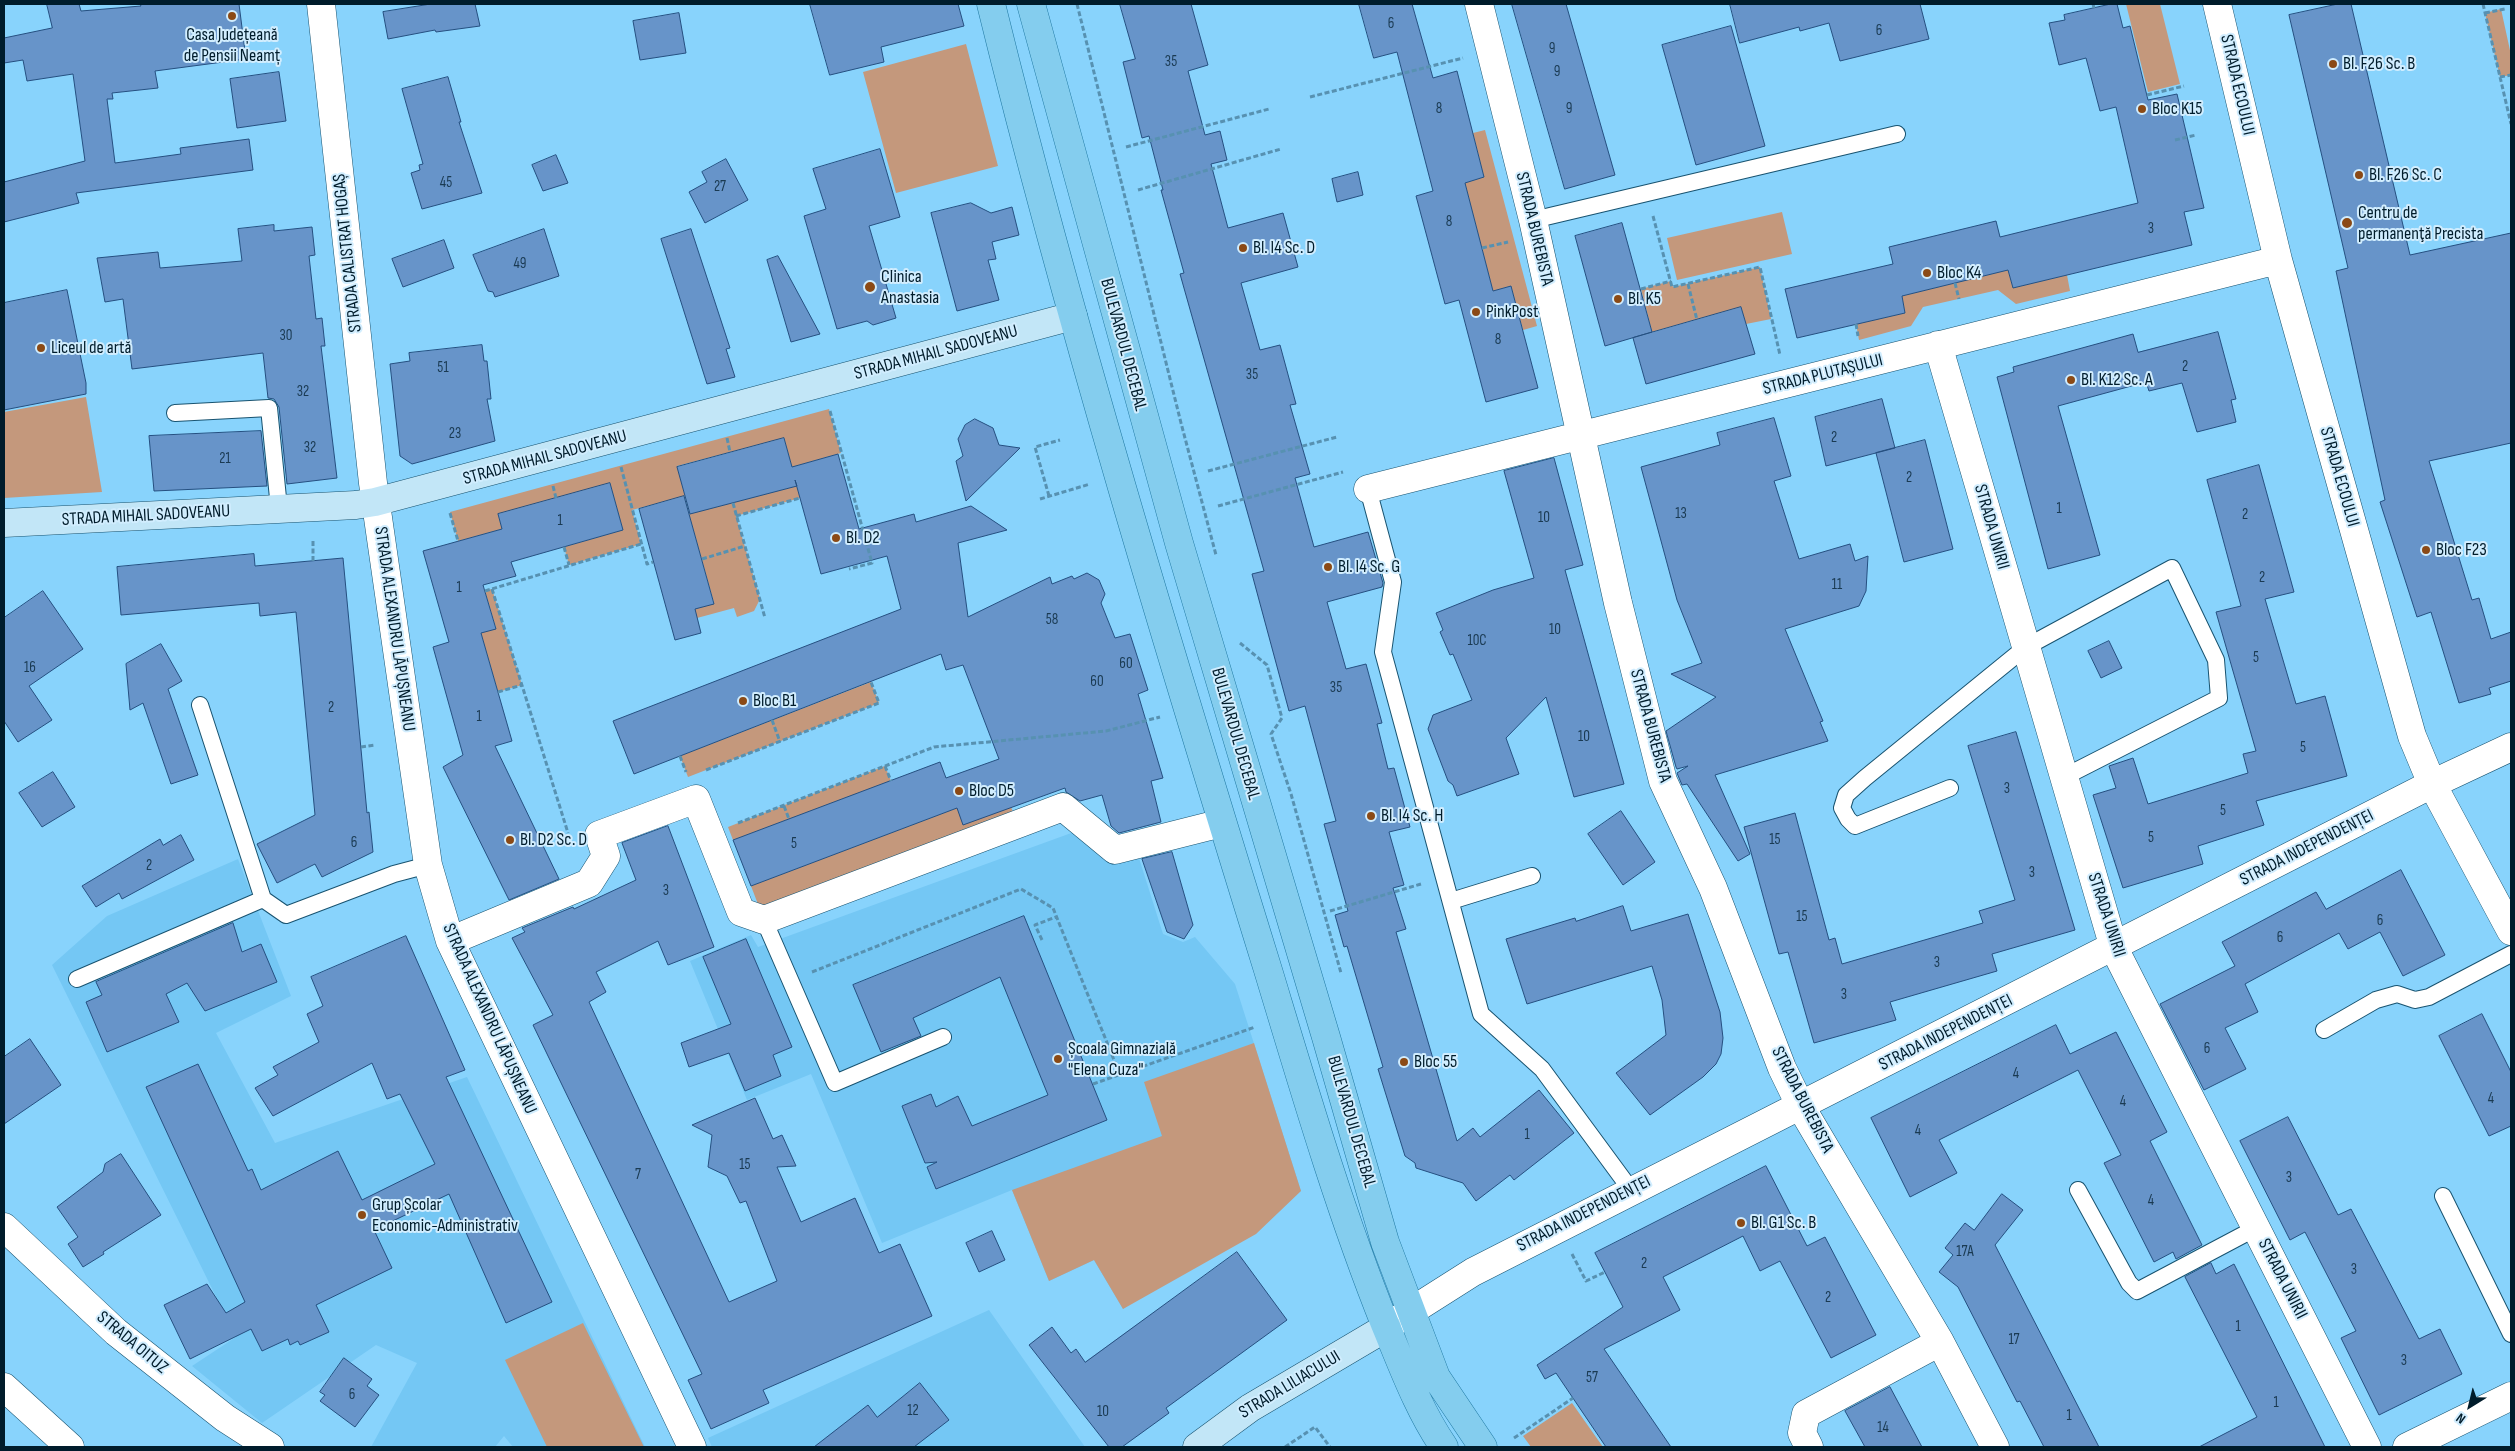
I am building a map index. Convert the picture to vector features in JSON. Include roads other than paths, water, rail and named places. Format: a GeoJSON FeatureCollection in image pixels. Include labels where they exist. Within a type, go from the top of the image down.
{"type":"FeatureCollection","features":[{"type":"Feature","properties":{"kind":"main road","name":"BULEVARDUL DECEBAL"},"geometry":{"type":"LineString","coordinates":[[991,4],[1073,316],[1222,823],[1358,1256],[1412,1392],[1444,1447]]}},
{"type":"Feature","properties":{"kind":"main road","name":"BULEVARDUL DECEBAL"},"geometry":{"type":"LineString","coordinates":[[1031,4],[1179,543],[1329,1046],[1383,1235],[1436,1377],[1483,1447]]}},
{"type":"Feature","properties":{"kind":"street","name":"STRADA CALISTRAT HOGAȘ"},"geometry":{"type":"LineString","coordinates":[[321,4],[376,502]]}},
{"type":"Feature","properties":{"kind":"street","name":"STRADA BUREBISTA"},"geometry":{"type":"LineString","coordinates":[[1478,4],[1533,220],[1618,603],[1663,781],[1713,888],[1782,1068],[1801,1106],[1940,1342],[1995,1447]]}},
{"type":"Feature","properties":{"kind":"street","name":"STRADA ECOULUI"},"geometry":{"type":"LineString","coordinates":[[2217,4],[2278,260],[2412,736],[2432,784],[2511,931]]}},
{"type":"Feature","properties":{"kind":"street","name":"STRADA PLUTAȘULUI"},"geometry":{"type":"LineString","coordinates":[[1368,489],[2278,260]]}},
{"type":"Feature","properties":{"kind":"street","name":"STRADA MIHAIL SADOVEANU"},"geometry":{"type":"LineString","coordinates":[[4,523],[376,502],[1073,316]]}},
{"type":"Feature","properties":{"kind":"street","name":"STRADA UNIRII"},"geometry":{"type":"LineString","coordinates":[[1938,345],[2114,948],[2367,1447]]}},
{"type":"Feature","properties":{"kind":"street","name":"STRADA ALEXANDRU LĂPUȘNEANU"},"geometry":{"type":"LineString","coordinates":[[376,502],[428,865],[450,941],[692,1447]]}},
{"type":"Feature","properties":{"kind":"street","name":"STRADA INDEPENDENȚEI"},"geometry":{"type":"LineString","coordinates":[[1386,1327],[1472,1272],[1631,1190],[2114,948],[2432,784],[2511,747]]}},
{"type":"Feature","properties":{"kind":"street"},"geometry":{"type":"LineString","coordinates":[[450,941],[589,884],[606,856],[599,836],[696,799],[740,912],[764,920],[1063,807],[1115,850],[1222,823]]}},
{"type":"Feature","properties":{"kind":"street","name":"STRADA OITUZ"},"geometry":{"type":"LineString","coordinates":[[4,1227],[116,1332],[225,1418],[270,1447]]}},
{"type":"Feature","properties":{"kind":"street","name":"STRADA LILIACULUI"},"geometry":{"type":"LineString","coordinates":[[1197,1447],[1250,1408],[1386,1327]]}},
{"type":"Feature","properties":{"kind":"street"},"geometry":{"type":"LineString","coordinates":[[1809,1447],[1802,1434],[1806,1414],[1940,1342]]}},
{"type":"Feature","properties":{"kind":"street"},"geometry":{"type":"LineString","coordinates":[[4,1387],[70,1447]]}},
{"type":"Feature","properties":{"kind":"street"},"geometry":{"type":"LineString","coordinates":[[2407,1447],[2511,1396]]}},
{"type":"Feature","properties":{"kind":"lane"},"geometry":{"type":"LineString","coordinates":[[1533,220],[1897,134]]}},
{"type":"Feature","properties":{"kind":"lane"},"geometry":{"type":"LineString","coordinates":[[175,413],[269,408],[279,508]]}},
{"type":"Feature","properties":{"kind":"lane"},"geometry":{"type":"LineString","coordinates":[[1368,489],[1394,582],[1383,652],[1481,1014],[1542,1069],[1631,1190]]}},
{"type":"Feature","properties":{"kind":"lane"},"geometry":{"type":"LineString","coordinates":[[1950,788],[1856,826],[1848,819],[1842,808],[1846,795],[1865,778],[2026,647],[2172,568],[2216,660],[2219,698],[2064,777]]}},
{"type":"Feature","properties":{"kind":"lane"},"geometry":{"type":"LineString","coordinates":[[200,705],[263,900],[286,915],[394,874],[428,865]]}},
{"type":"Feature","properties":{"kind":"lane"},"geometry":{"type":"LineString","coordinates":[[1450,901],[1532,876]]}},
{"type":"Feature","properties":{"kind":"lane"},"geometry":{"type":"LineString","coordinates":[[77,979],[263,900]]}},
{"type":"Feature","properties":{"kind":"lane"},"geometry":{"type":"LineString","coordinates":[[764,920],[835,1083],[942,1037]]}},
{"type":"Feature","properties":{"kind":"lane"},"geometry":{"type":"LineString","coordinates":[[2324,1030],[2376,1000],[2397,994],[2415,1000],[2429,997],[2511,954]]}},
{"type":"Feature","properties":{"kind":"lane"},"geometry":{"type":"LineString","coordinates":[[2078,1190],[2129,1283],[2137,1291],[2256,1228]]}},
{"type":"Feature","properties":{"kind":"lane"},"geometry":{"type":"LineString","coordinates":[[2443,1196],[2511,1334]]}},
{"type":"Feature","properties":{"kind":"place","name":"Casa Județeană de Pensii Neamț"},"geometry":{"type":"Point","coordinates":[232,16]}},
{"type":"Feature","properties":{"kind":"place","name":"Bl. F26 Sc. B"},"geometry":{"type":"Point","coordinates":[2333,64]}},
{"type":"Feature","properties":{"kind":"place","name":"Bloc K15"},"geometry":{"type":"Point","coordinates":[2142,109]}},
{"type":"Feature","properties":{"kind":"place","name":"Bl. F26 Sc. C"},"geometry":{"type":"Point","coordinates":[2359,175]}},
{"type":"Feature","properties":{"kind":"place","name":"Centru de permanenţă Precista"},"geometry":{"type":"Point","coordinates":[2347,223]}},
{"type":"Feature","properties":{"kind":"place","name":"Bl. I4 Sc. D"},"geometry":{"type":"Point","coordinates":[1243,248]}},
{"type":"Feature","properties":{"kind":"place","name":"Bloc K4"},"geometry":{"type":"Point","coordinates":[1927,273]}},
{"type":"Feature","properties":{"kind":"place","name":"Clinica Anastasia"},"geometry":{"type":"Point","coordinates":[870,287]}},
{"type":"Feature","properties":{"kind":"place","name":"Bl. K5"},"geometry":{"type":"Point","coordinates":[1618,299]}},
{"type":"Feature","properties":{"kind":"place","name":"PinkPost"},"geometry":{"type":"Point","coordinates":[1476,312]}},
{"type":"Feature","properties":{"kind":"place","name":"Liceul de artă"},"geometry":{"type":"Point","coordinates":[41,348]}},
{"type":"Feature","properties":{"kind":"place","name":"Bl. K12 Sc. A"},"geometry":{"type":"Point","coordinates":[2071,380]}},
{"type":"Feature","properties":{"kind":"place","name":"Bl. D2"},"geometry":{"type":"Point","coordinates":[836,538]}},
{"type":"Feature","properties":{"kind":"place","name":"Bloc F23"},"geometry":{"type":"Point","coordinates":[2426,550]}},
{"type":"Feature","properties":{"kind":"place","name":"Bl. I4 Sc. G"},"geometry":{"type":"Point","coordinates":[1328,567]}},
{"type":"Feature","properties":{"kind":"place","name":"Bloc B1"},"geometry":{"type":"Point","coordinates":[743,701]}},
{"type":"Feature","properties":{"kind":"place","name":"Bloc D5"},"geometry":{"type":"Point","coordinates":[959,791]}},
{"type":"Feature","properties":{"kind":"place","name":"Bl. I4 Sc. H"},"geometry":{"type":"Point","coordinates":[1371,816]}},
{"type":"Feature","properties":{"kind":"place","name":"Bl. D2 Sc. D"},"geometry":{"type":"Point","coordinates":[510,840]}},
{"type":"Feature","properties":{"kind":"place","name":"Școala Gimnazială \"Elena Cuza\""},"geometry":{"type":"Point","coordinates":[1058,1059]}},
{"type":"Feature","properties":{"kind":"place","name":"Bloc 55"},"geometry":{"type":"Point","coordinates":[1404,1062]}},
{"type":"Feature","properties":{"kind":"place","name":"Grup Școlar Economic-Administrativ"},"geometry":{"type":"Point","coordinates":[362,1215]}},
{"type":"Feature","properties":{"kind":"place","name":"Bl. G1 Sc. B"},"geometry":{"type":"Point","coordinates":[1741,1223]}}]}
